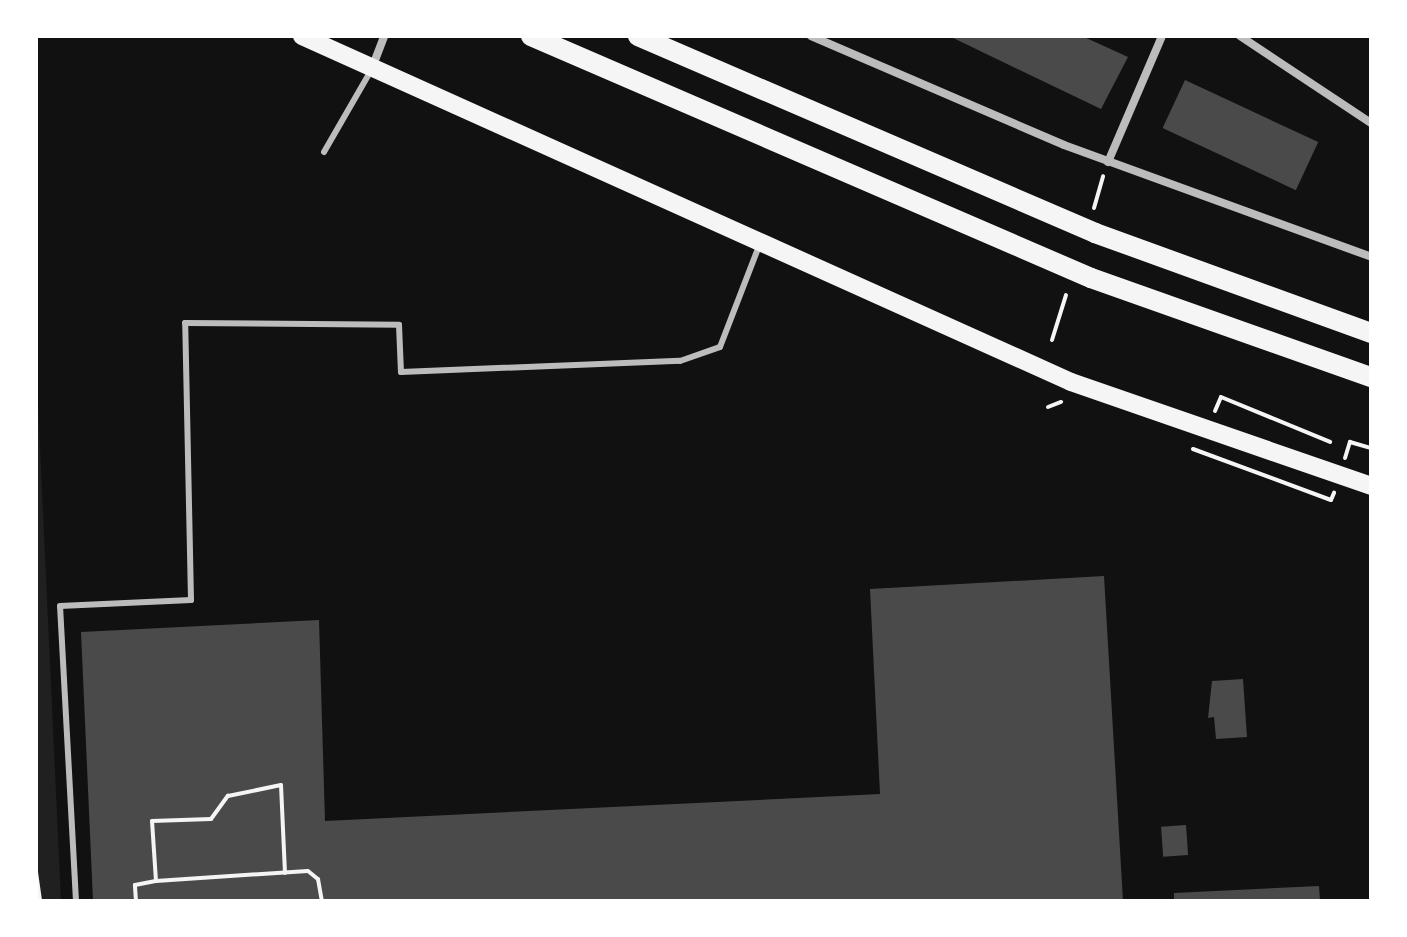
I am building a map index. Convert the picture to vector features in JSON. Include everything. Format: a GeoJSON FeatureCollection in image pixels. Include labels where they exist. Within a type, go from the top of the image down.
{"type":"FeatureCollection","features":[{"type":"Feature","properties":{"kind":"highway"},"geometry":{"type":"LineString","coordinates":[[531,36],[734,129],[1091,278],[1371,377]]}},
{"type":"Feature","properties":{"kind":"highway"},"geometry":{"type":"LineString","coordinates":[[638,36],[828,122],[1095,233],[1371,333]]}},
{"type":"Feature","properties":{"kind":"main road"},"geometry":{"type":"LineString","coordinates":[[302,36],[759,246],[1071,382],[1371,486]]}},
{"type":"Feature","properties":{"kind":"street"},"geometry":{"type":"LineString","coordinates":[[372,69],[384,36]]}},
{"type":"Feature","properties":{"kind":"street"},"geometry":{"type":"LineString","coordinates":[[811,36],[1108,162],[1371,257]]}},
{"type":"Feature","properties":{"kind":"street"},"geometry":{"type":"LineString","coordinates":[[1108,162],[1162,36]]}},
{"type":"Feature","properties":{"kind":"street"},"geometry":{"type":"LineString","coordinates":[[1240,36],[1371,123]]}},
{"type":"Feature","properties":{"kind":"lane"},"geometry":{"type":"LineString","coordinates":[[324,152],[372,69]]}},
{"type":"Feature","properties":{"kind":"lane"},"geometry":{"type":"LineString","coordinates":[[76,901],[60,606],[191,600],[185,323],[399,325],[401,372],[680,361],[720,347],[759,246]]}},
{"type":"Feature","properties":{"kind":"path"},"geometry":{"type":"LineString","coordinates":[[1094,208],[1108,162]]}},
{"type":"Feature","properties":{"kind":"path"},"geometry":{"type":"LineString","coordinates":[[1052,340],[1066,295]]}},
{"type":"Feature","properties":{"kind":"path"},"geometry":{"type":"LineString","coordinates":[[1048,407],[1062,401]]}},
{"type":"Feature","properties":{"kind":"path"},"geometry":{"type":"LineString","coordinates":[[1350,442],[1371,448]]}},
{"type":"Feature","properties":{"kind":"path"},"geometry":{"type":"LineString","coordinates":[[156,881],[152,821],[211,819],[228,796],[281,785],[285,873]]}},
{"type":"Feature","properties":{"kind":"path"},"geometry":{"type":"LineString","coordinates":[[36,872],[40,901]]}},
{"type":"Feature","properties":{"kind":"path"},"geometry":{"type":"LineString","coordinates":[[136,901],[135,885],[156,881],[285,873],[318,879],[322,901]]}},
{"type":"Feature","properties":{"kind":"shaded area"},"geometry":{"type":"Polygon","coordinates":[[[36,362],[61,901],[36,901],[36,362]]]}},
{"type":"Feature","properties":{"kind":"building"},"geometry":{"type":"Polygon","coordinates":[[[949,36],[1082,36],[1128,57],[1101,109],[949,36]]]}},
{"type":"Feature","properties":{"kind":"building"},"geometry":{"type":"Polygon","coordinates":[[[1185,80],[1318,142],[1296,190],[1163,128],[1185,80]]]}},
{"type":"Feature","properties":{"kind":"building"},"geometry":{"type":"Polygon","coordinates":[[[1104,576],[1123,901],[93,901],[81,632],[319,620],[325,821],[880,794],[870,589],[1104,576]]]}},
{"type":"Feature","properties":{"kind":"building"},"geometry":{"type":"Polygon","coordinates":[[[1243,679],[1247,737],[1216,739],[1214,717],[1208,718],[1212,681],[1243,679]]]}},
{"type":"Feature","properties":{"kind":"building"},"geometry":{"type":"Polygon","coordinates":[[[1186,825],[1188,855],[1163,857],[1161,827],[1186,825]]]}},
{"type":"Feature","properties":{"kind":"building"},"geometry":{"type":"Polygon","coordinates":[[[1319,886],[1320,901],[1174,901],[1174,893],[1319,886]]]}}]}
